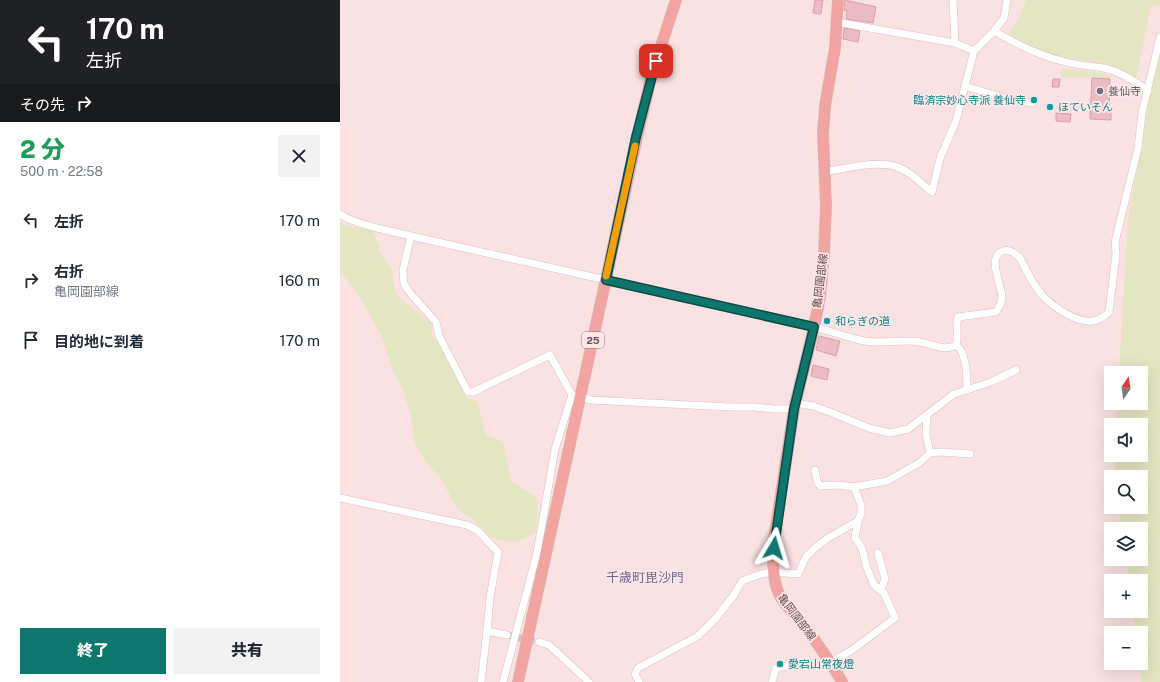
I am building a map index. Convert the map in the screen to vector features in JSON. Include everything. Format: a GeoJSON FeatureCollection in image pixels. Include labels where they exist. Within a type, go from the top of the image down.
{"type":"FeatureCollection","features":[{"type":"Feature","properties":{"kind":"main road","name":"25"},"geometry":{"type":"LineString","coordinates":[[518,682],[576,396],[606,280],[636,137],[652,74],[676,0]]}},
{"type":"Feature","properties":{"kind":"main road","name":"亀岡園部線"},"geometry":{"type":"LineString","coordinates":[[838,0],[835,48],[825,106],[823,134],[823,172],[826,206],[824,255],[820,297],[795,406],[774,539],[773,572],[781,600],[831,662],[842,682]]}},
{"type":"Feature","properties":{"kind":"street"},"geometry":{"type":"LineString","coordinates":[[953,0],[955,43]]}},
{"type":"Feature","properties":{"kind":"street"},"geometry":{"type":"LineString","coordinates":[[823,172],[870,165],[888,165],[900,168],[909,173],[932,192],[940,158],[956,121],[974,51],[994,31],[1004,18],[1007,0]]}},
{"type":"Feature","properties":{"kind":"street"},"geometry":{"type":"LineString","coordinates":[[836,22],[955,43],[974,51]]}},
{"type":"Feature","properties":{"kind":"street"},"geometry":{"type":"LineString","coordinates":[[994,31],[1015,44],[1063,62],[1106,69],[1126,76],[1148,91]]}},
{"type":"Feature","properties":{"kind":"street"},"geometry":{"type":"LineString","coordinates":[[956,346],[956,325],[958,317],[964,315],[996,312],[1000,307],[1002,297],[995,264],[999,254],[1004,251],[1009,251],[1020,258],[1042,295],[1062,312],[1086,321],[1094,321],[1103,318],[1109,312],[1116,254],[1115,242],[1138,148],[1142,113],[1160,37]]}},
{"type":"Feature","properties":{"kind":"street"},"geometry":{"type":"LineString","coordinates":[[965,86],[1011,100],[1032,103]]}},
{"type":"Feature","properties":{"kind":"street"},"geometry":{"type":"LineString","coordinates":[[340,214],[358,222],[411,236],[814,327],[864,341],[920,342],[950,349],[956,346]]}},
{"type":"Feature","properties":{"kind":"street"},"geometry":{"type":"LineString","coordinates":[[411,236],[403,270],[404,284],[410,293],[436,322],[439,336],[468,392],[473,392],[550,355],[576,396],[591,400],[774,409],[795,406],[813,406],[869,428],[890,432],[908,430],[954,394],[991,382],[1016,370]]}},
{"type":"Feature","properties":{"kind":"street"},"geometry":{"type":"LineString","coordinates":[[956,346],[960,348],[966,369],[967,390]]}},
{"type":"Feature","properties":{"kind":"street"},"geometry":{"type":"LineString","coordinates":[[503,682],[537,553],[555,449],[576,396]]}},
{"type":"Feature","properties":{"kind":"street"},"geometry":{"type":"LineString","coordinates":[[926,416],[926,434],[930,453]]}},
{"type":"Feature","properties":{"kind":"street"},"geometry":{"type":"LineString","coordinates":[[815,470],[817,481],[820,486],[837,485],[854,487],[887,481],[919,463],[930,453],[941,452],[970,454]]}},
{"type":"Feature","properties":{"kind":"street"},"geometry":{"type":"LineString","coordinates":[[772,682],[776,668],[831,662],[852,650],[895,618],[884,593],[874,585],[866,565],[862,548],[855,538],[858,521],[861,514],[861,505],[854,487]]}},
{"type":"Feature","properties":{"kind":"street"},"geometry":{"type":"LineString","coordinates":[[340,498],[467,525],[477,530],[498,552],[490,598],[481,682]]}},
{"type":"Feature","properties":{"kind":"street"},"geometry":{"type":"LineString","coordinates":[[639,682],[635,674],[638,668],[698,636],[716,618],[734,595],[742,581],[761,574],[773,572],[798,574],[806,557],[814,548],[828,538],[858,521]]}},
{"type":"Feature","properties":{"kind":"street"},"geometry":{"type":"LineString","coordinates":[[878,553],[885,579],[881,590]]}},
{"type":"Feature","properties":{"kind":"street"},"geometry":{"type":"LineString","coordinates":[[487,631],[507,636]]}},
{"type":"Feature","properties":{"kind":"street"},"geometry":{"type":"LineString","coordinates":[[539,642],[549,645],[589,682]]}},
{"type":"Feature","properties":{"kind":"street"},"geometry":{"type":"LineString","coordinates":[[578,682],[580,673]]}},
{"type":"Feature","properties":{"kind":"green space"},"geometry":{"type":"Polygon","coordinates":[[[1026,0],[1160,0],[1160,7],[1151,5],[1136,79],[1119,70],[1093,62],[1060,57],[1016,41],[1009,32],[1018,20],[1026,0]]]}},
{"type":"Feature","properties":{"kind":"green space"},"geometry":{"type":"Polygon","coordinates":[[[1160,47],[1160,682],[1142,682],[1140,670],[1148,670],[1148,626],[1134,626],[1134,618],[1148,618],[1148,574],[1128,574],[1127,566],[1148,566],[1148,522],[1121,522],[1120,514],[1148,514],[1148,470],[1115,470],[1114,462],[1148,462],[1148,418],[1116,418],[1117,410],[1148,410],[1148,366],[1119,366],[1128,219],[1160,47]]]}},
{"type":"Feature","properties":{"kind":"green space"},"geometry":{"type":"Polygon","coordinates":[[[1061,68],[1095,72],[1109,75],[1110,78],[1061,77],[1061,68]]]}},
{"type":"Feature","properties":{"kind":"green space"},"geometry":{"type":"Polygon","coordinates":[[[340,222],[343,225],[373,230],[381,254],[392,270],[397,296],[432,324],[432,337],[438,342],[467,398],[477,401],[486,435],[503,442],[511,480],[517,486],[538,499],[536,532],[518,542],[497,540],[490,537],[476,522],[458,509],[440,478],[426,462],[415,444],[411,416],[403,390],[393,371],[382,337],[361,299],[344,276],[340,275],[340,222]]]}},
{"type":"Feature","properties":{"kind":"building"},"geometry":{"type":"Polygon","coordinates":[[[815,0],[823,0],[821,14],[813,13],[815,0]]]}},
{"type":"Feature","properties":{"kind":"building"},"geometry":{"type":"Polygon","coordinates":[[[845,0],[876,7],[873,23],[846,19],[847,11],[844,10],[845,0]]]}},
{"type":"Feature","properties":{"kind":"building"},"geometry":{"type":"Polygon","coordinates":[[[844,28],[860,31],[858,42],[843,39],[844,28]]]}},
{"type":"Feature","properties":{"kind":"building"},"geometry":{"type":"Polygon","coordinates":[[[1092,78],[1110,79],[1109,107],[1111,107],[1111,120],[1090,119],[1092,78]]]}},
{"type":"Feature","properties":{"kind":"building"},"geometry":{"type":"Polygon","coordinates":[[[1053,79],[1060,79],[1059,87],[1052,87],[1053,79]]]}},
{"type":"Feature","properties":{"kind":"building"},"geometry":{"type":"Polygon","coordinates":[[[1056,113],[1071,114],[1070,122],[1056,121],[1056,113]]]}},
{"type":"Feature","properties":{"kind":"building"},"geometry":{"type":"Polygon","coordinates":[[[819,336],[840,341],[836,356],[816,350],[819,336]]]}},
{"type":"Feature","properties":{"kind":"building"},"geometry":{"type":"Polygon","coordinates":[[[813,365],[829,369],[827,380],[811,376],[813,365]]]}},
{"type":"Feature","properties":{"kind":"tunnel"},"geometry":{"type":"LineString","coordinates":[[507,635],[539,642]]}},
{"type":"Feature","properties":{"kind":"slow traffic"},"geometry":{"type":"LineString","coordinates":[[606,276],[635,146]]}},
{"type":"Feature","properties":{"kind":"place","name":"養仙寺"},"geometry":{"type":"Point","coordinates":[1100,91]}},
{"type":"Feature","properties":{"kind":"place","name":"臨済宗妙心寺派 養仙寺"},"geometry":{"type":"Point","coordinates":[1034,100]}},
{"type":"Feature","properties":{"kind":"place","name":"ほていそん"},"geometry":{"type":"Point","coordinates":[1050,107]}},
{"type":"Feature","properties":{"kind":"place","name":"和らぎの道"},"geometry":{"type":"Point","coordinates":[827,321]}},
{"type":"Feature","properties":{"kind":"place","name":"愛宕山常夜燈"},"geometry":{"type":"Point","coordinates":[780,664]}},
{"type":"Feature","properties":{"kind":"district","name":"千歳町毘沙門"},"geometry":{"type":"Point","coordinates":[645,577]}},
{"type":"Feature","properties":{"kind":"route"},"geometry":{"type":"LineString","coordinates":[[656,61],[636,137],[606,280],[701,300],[814,327],[794,409],[774,539],[774,548]]}}]}
